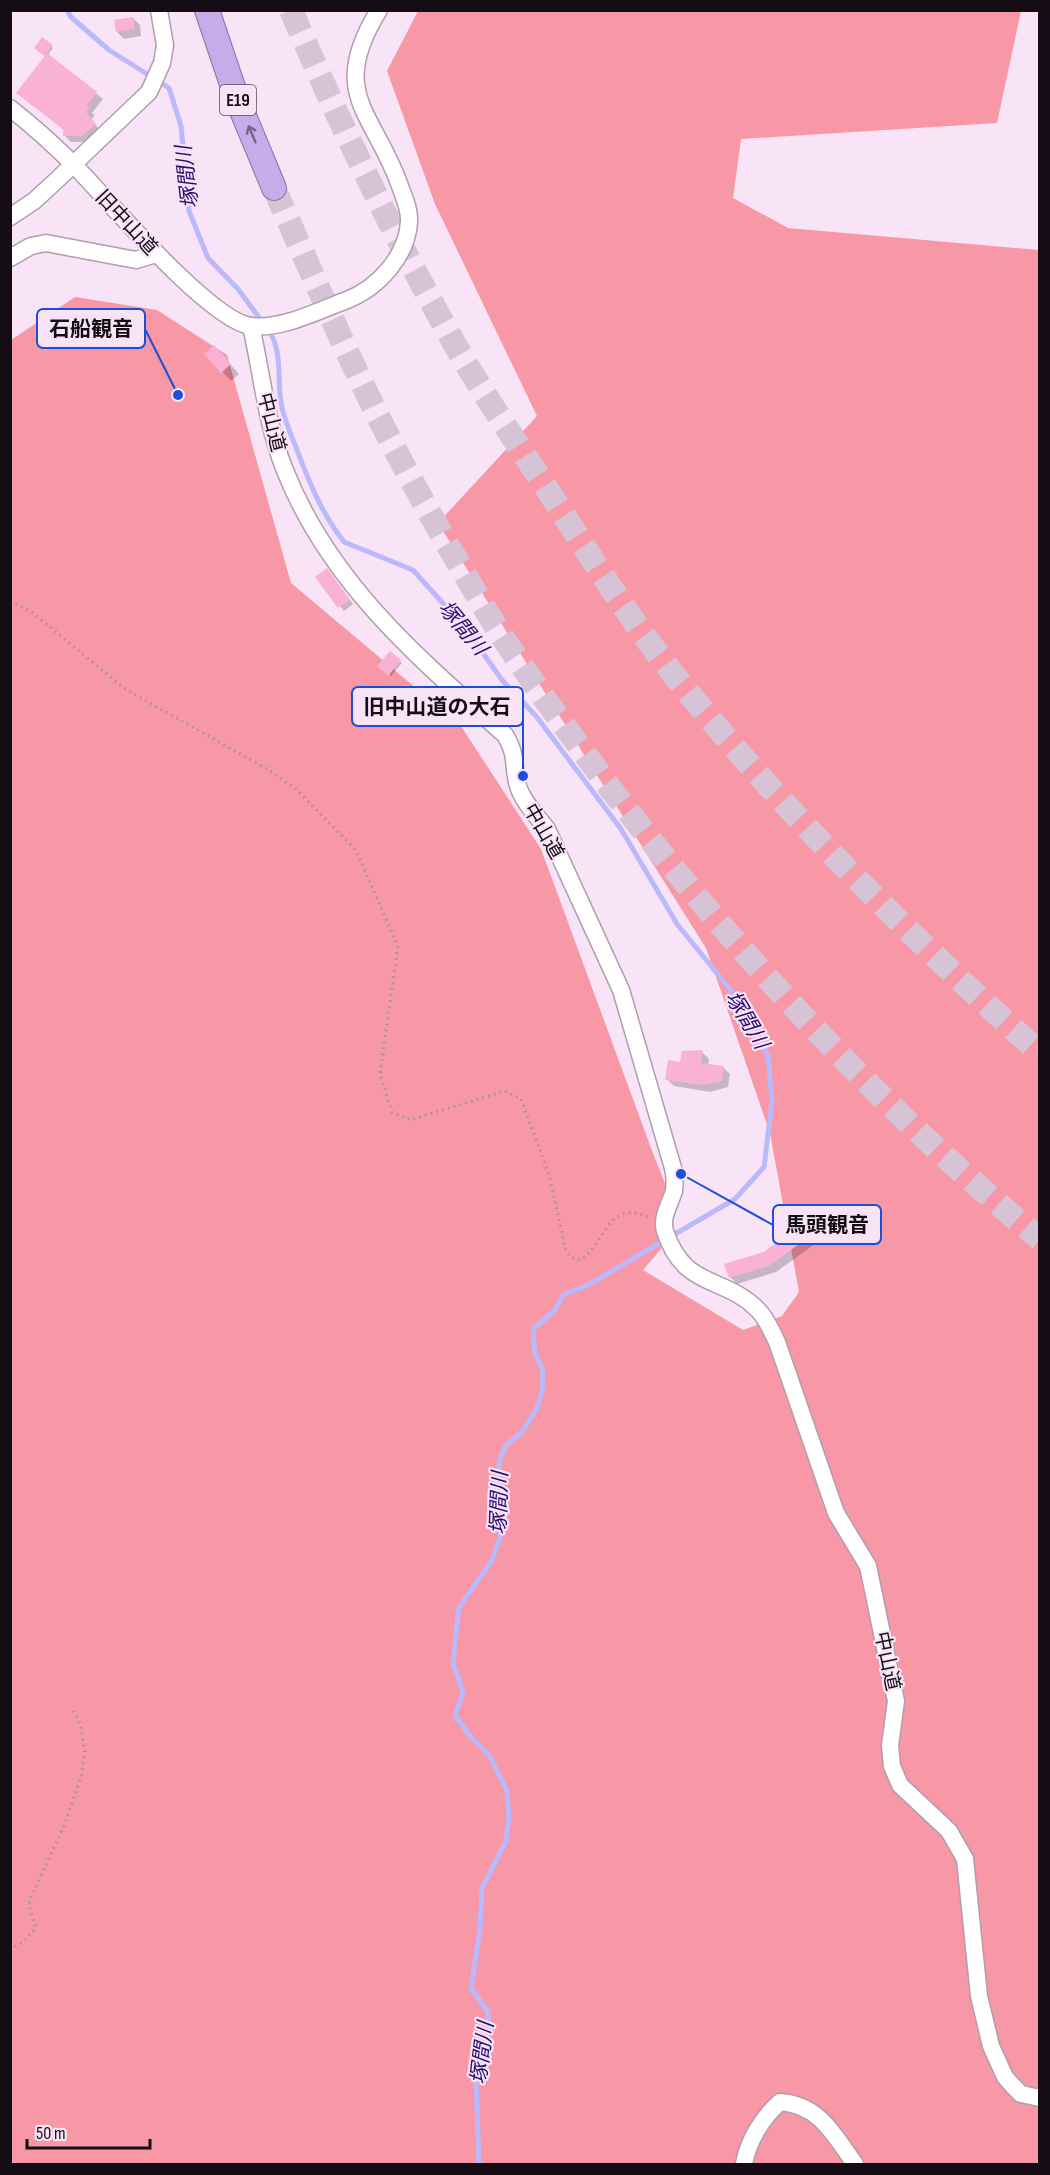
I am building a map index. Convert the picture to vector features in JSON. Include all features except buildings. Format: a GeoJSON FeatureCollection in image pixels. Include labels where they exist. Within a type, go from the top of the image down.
{"type":"FeatureCollection","features":[{"type":"Feature","properties":{"kind":"highway","name":"E19"},"geometry":{"type":"LineString","coordinates":[[207,10],[237,99],[274,188]]}},
{"type":"Feature","properties":{"kind":"street"},"geometry":{"type":"LineString","coordinates":[[10,217],[34,201],[149,92],[162,63],[165,45],[159,10]]}},
{"type":"Feature","properties":{"kind":"street"},"geometry":{"type":"LineString","coordinates":[[252,326],[279,324],[298,319],[356,296],[382,277],[397,260],[409,221],[405,200],[397,177],[364,115],[356,87],[355,67],[359,47],[379,10]]}},
{"type":"Feature","properties":{"kind":"street","name":"旧中山道"},"geometry":{"type":"LineString","coordinates":[[10,108],[43,134],[156,254],[217,309],[235,321],[252,326]]}},
{"type":"Feature","properties":{"kind":"street"},"geometry":{"type":"LineString","coordinates":[[10,258],[31,246],[46,243],[136,260],[156,254]]}},
{"type":"Feature","properties":{"kind":"street","name":"中山道"},"geometry":{"type":"LineString","coordinates":[[252,326],[268,417],[284,467],[303,510],[338,568],[357,592],[420,658],[505,735],[513,748],[518,786],[547,829],[621,990],[674,1168],[674,1190],[665,1215],[666,1233],[683,1266],[746,1300],[767,1321],[777,1342],[836,1513],[868,1566],[896,1701],[890,1746],[892,1766],[900,1785],[923,1804],[949,1831],[965,1859],[979,1996],[991,2046],[1005,2077],[1013,2086],[1021,2094],[1040,2098]]}},
{"type":"Feature","properties":{"kind":"street"},"geometry":{"type":"LineString","coordinates":[[744,2164],[745,2155],[767,2114],[780,2102],[796,2103],[822,2119],[855,2164]]}},
{"type":"Feature","properties":{"kind":"path"},"geometry":{"type":"LineString","coordinates":[[10,602],[32,612],[125,688],[267,769],[296,789],[356,850],[398,946],[380,1074],[392,1112],[410,1120],[505,1091],[521,1099],[549,1174],[566,1251],[572,1257],[580,1260],[591,1253],[614,1218],[623,1212],[638,1213],[666,1233]]}},
{"type":"Feature","properties":{"kind":"path"},"geometry":{"type":"LineString","coordinates":[[10,1950],[24,1941],[36,1928],[29,1905],[31,1897],[59,1837],[81,1777],[85,1752],[80,1723],[72,1708]]}},
{"type":"Feature","properties":{"kind":"shaded area"},"geometry":{"type":"Polygon","coordinates":[[[418,11],[1021,11],[997,123],[741,139],[733,198],[788,228],[1039,250],[1039,2164],[11,2164],[11,340],[75,297],[157,310],[227,355],[291,583],[461,726],[541,849],[668,1191],[658,1218],[661,1249],[643,1270],[743,1330],[782,1316],[799,1292],[770,1133],[706,948],[438,523],[537,416],[435,204],[387,71],[418,11]]]}},
{"type":"Feature","properties":{"kind":"waterway","name":"塚間川"},"geometry":{"type":"LineString","coordinates":[[67,10],[71,17],[109,50],[169,88],[181,126],[189,211],[208,258],[238,289],[263,323]]}},
{"type":"Feature","properties":{"kind":"waterway","name":"塚間川"},"geometry":{"type":"LineString","coordinates":[[268,330],[278,355],[280,393],[285,419],[311,484],[336,531],[344,542],[413,570],[466,629],[502,680],[536,716],[621,829],[677,924],[733,993],[768,1055],[772,1101],[764,1167],[735,1199],[588,1285],[563,1295],[554,1311],[533,1329],[535,1354],[543,1370],[542,1392],[536,1410],[522,1432],[506,1445],[499,1462],[500,1538],[491,1562],[459,1607],[453,1662],[463,1693],[455,1715],[469,1735],[489,1755],[507,1791],[509,1818],[506,1841],[482,1888],[480,1929],[471,1988],[487,2010],[490,2027],[476,2079],[479,2164]]}},
{"type":"Feature","properties":{"kind":"tunnel"},"geometry":{"type":"LineString","coordinates":[[291,10],[365,173],[460,353],[598,568],[649,642],[727,739],[812,833],[901,923],[1040,1053]]}},
{"type":"Feature","properties":{"kind":"tunnel"},"geometry":{"type":"LineString","coordinates":[[274,188],[375,410],[443,537],[514,655],[604,780],[703,904],[808,1022],[921,1134],[1040,1239]]}},
{"type":"Feature","properties":{"kind":"place","name":"石船観音"},"geometry":{"type":"Point","coordinates":[178,395]}},
{"type":"Feature","properties":{"kind":"place","name":"旧中山道の大石"},"geometry":{"type":"Point","coordinates":[523,776]}},
{"type":"Feature","properties":{"kind":"place","name":"馬頭観音"},"geometry":{"type":"Point","coordinates":[681,1174]}}]}
